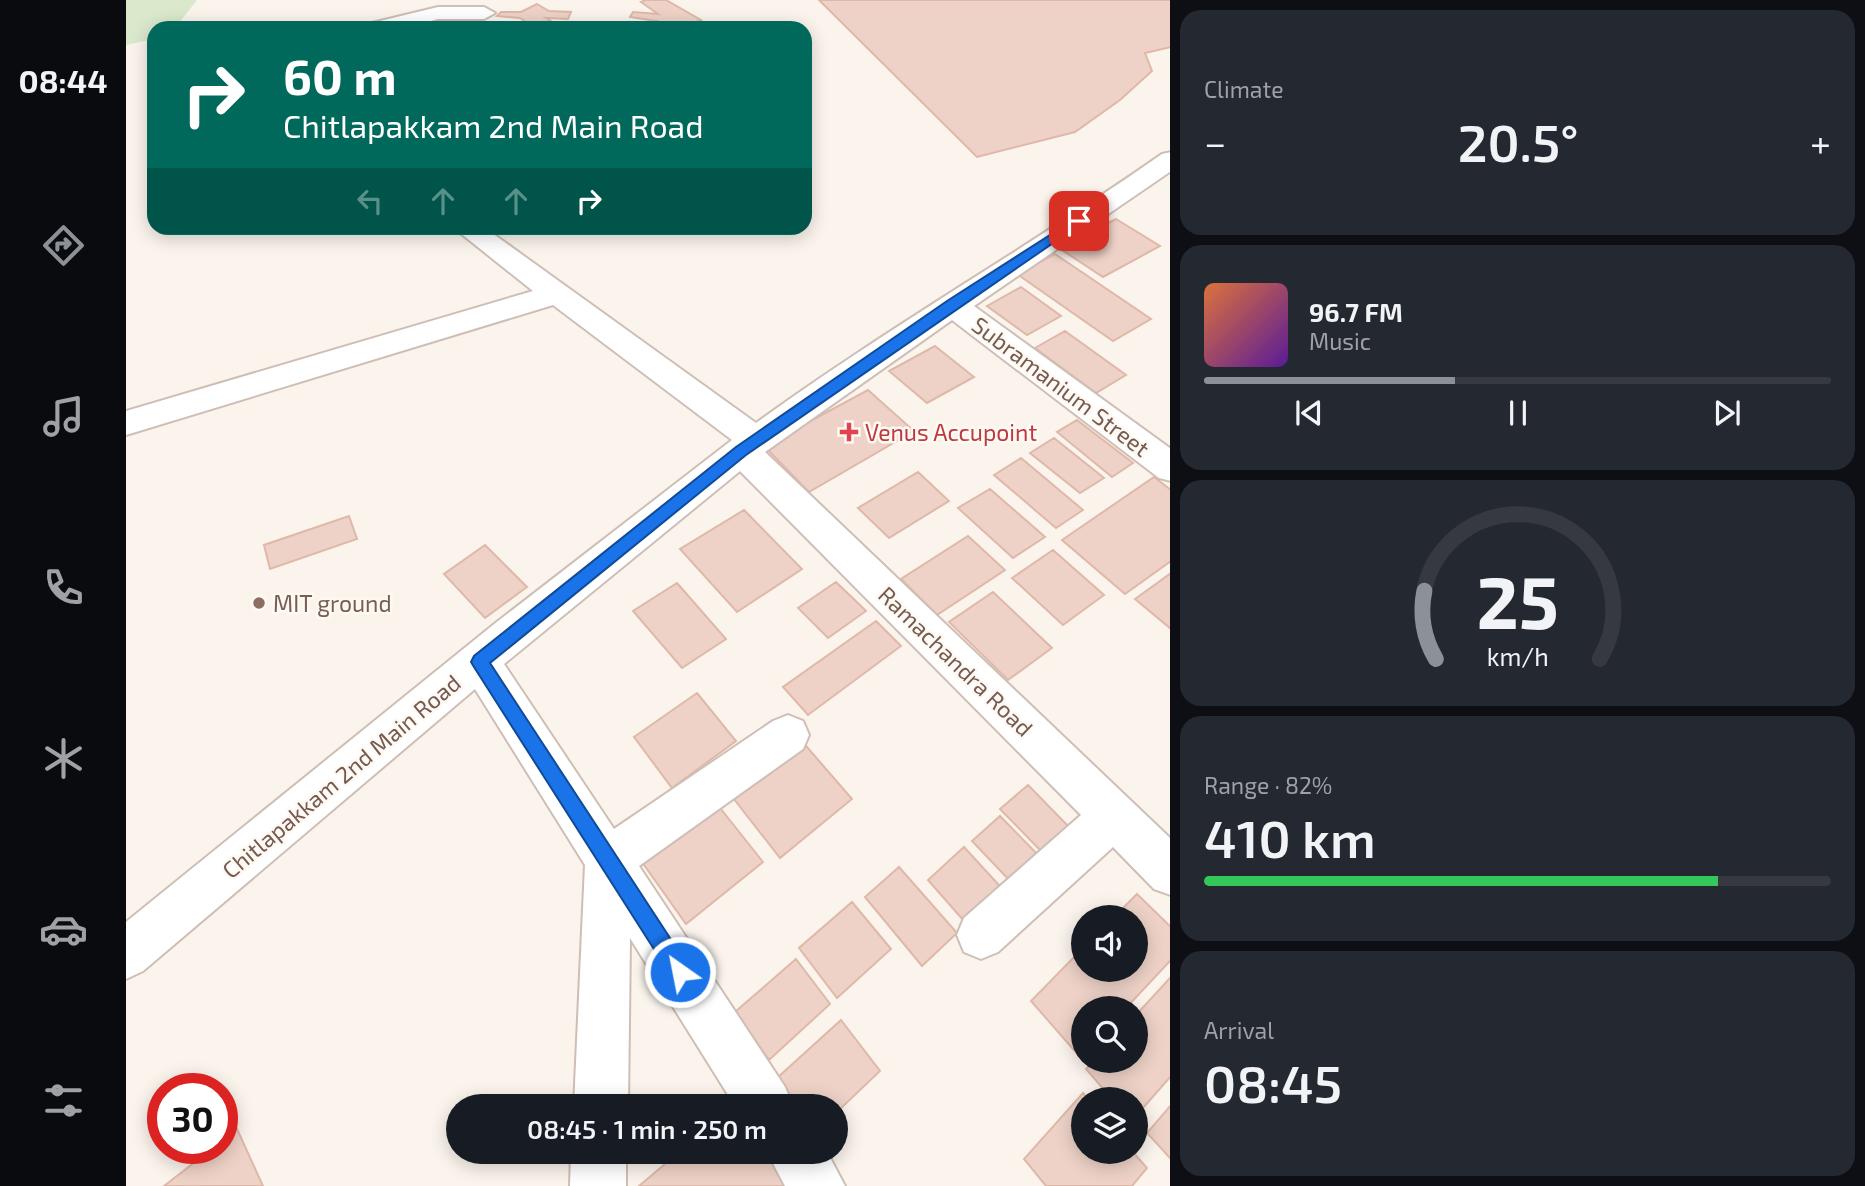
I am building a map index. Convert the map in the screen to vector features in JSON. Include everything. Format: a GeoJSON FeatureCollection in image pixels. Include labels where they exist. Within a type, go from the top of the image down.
{"type":"FeatureCollection","features":[{"type":"Feature","properties":{"kind":"street"},"geometry":{"type":"LineString","coordinates":[[407,21],[438,13],[484,13]]}},
{"type":"Feature","properties":{"kind":"street","name":"Chitlapakkam 2nd Main Road"},"geometry":{"type":"LineString","coordinates":[[126,954],[480,662],[749,446],[951,304],[1161,178]]}},
{"type":"Feature","properties":{"kind":"street","name":"Ramachandra Road"},"geometry":{"type":"LineString","coordinates":[[477,235],[749,446],[1170,872]]}},
{"type":"Feature","properties":{"kind":"street"},"geometry":{"type":"LineString","coordinates":[[126,423],[556,294]]}},
{"type":"Feature","properties":{"kind":"street","name":"Subramanium Street"},"geometry":{"type":"LineString","coordinates":[[951,304],[1170,468]]}},
{"type":"Feature","properties":{"kind":"street"},"geometry":{"type":"LineString","coordinates":[[480,662],[758,1094]]}},
{"type":"Feature","properties":{"kind":"street"},"geometry":{"type":"LineString","coordinates":[[608,860],[788,735]]}},
{"type":"Feature","properties":{"kind":"street"},"geometry":{"type":"LineString","coordinates":[[981,935],[1114,817]]}},
{"type":"Feature","properties":{"kind":"street"},"geometry":{"type":"LineString","coordinates":[[601,1094],[608,860]]}},
{"type":"Feature","properties":{"kind":"street"},"geometry":{"type":"LineString","coordinates":[[598,1186],[599,1164]]}},
{"type":"Feature","properties":{"kind":"street"},"geometry":{"type":"LineString","coordinates":[[803,1164],[817,1186]]}},
{"type":"Feature","properties":{"kind":"green space"},"geometry":{"type":"Polygon","coordinates":[[[126,0],[197,0],[180,21],[147,21],[147,40],[126,45],[126,0]]]}},
{"type":"Feature","properties":{"kind":"building"},"geometry":{"type":"Polygon","coordinates":[[[666,0],[701,20],[656,21],[630,17],[633,12],[658,14],[641,2],[666,0]]]}},
{"type":"Feature","properties":{"kind":"building"},"geometry":{"type":"Polygon","coordinates":[[[819,0],[1170,0],[1170,47],[1145,53],[1152,71],[1120,100],[1075,132],[977,157],[819,0]]]}},
{"type":"Feature","properties":{"kind":"building"},"geometry":{"type":"Polygon","coordinates":[[[537,4],[549,11],[571,12],[568,19],[546,18],[551,21],[524,21],[520,18],[497,16],[501,12],[521,12],[537,4]]]}},
{"type":"Feature","properties":{"kind":"building"},"geometry":{"type":"Polygon","coordinates":[[[1116,219],[1160,246],[1103,277],[1059,248],[1116,219]]]}},
{"type":"Feature","properties":{"kind":"building"},"geometry":{"type":"Polygon","coordinates":[[[1055,254],[1151,319],[1113,341],[1017,274],[1055,254]]]}},
{"type":"Feature","properties":{"kind":"building"},"geometry":{"type":"Polygon","coordinates":[[[1021,287],[1061,316],[1027,335],[987,306],[1021,287]]]}},
{"type":"Feature","properties":{"kind":"building"},"geometry":{"type":"Polygon","coordinates":[[[1065,331],[1126,375],[1096,393],[1035,348],[1065,331]]]}},
{"type":"Feature","properties":{"kind":"building"},"geometry":{"type":"Polygon","coordinates":[[[935,346],[974,377],[927,403],[889,371],[935,346]]]}},
{"type":"Feature","properties":{"kind":"building"},"geometry":{"type":"Polygon","coordinates":[[[868,390],[914,431],[809,492],[764,446],[868,390]]]}},
{"type":"Feature","properties":{"kind":"building"},"geometry":{"type":"Polygon","coordinates":[[[1077,420],[1133,463],[1112,477],[1057,432],[1077,420]]]}},
{"type":"Feature","properties":{"kind":"building"},"geometry":{"type":"Polygon","coordinates":[[[1054,438],[1104,478],[1080,493],[1030,453],[1054,438]]]}},
{"type":"Feature","properties":{"kind":"building"},"geometry":{"type":"Polygon","coordinates":[[[1021,458],[1083,510],[1056,528],[994,475],[1021,458]]]}},
{"type":"Feature","properties":{"kind":"building"},"geometry":{"type":"Polygon","coordinates":[[[918,472],[949,501],[889,538],[858,508],[918,472]]]}},
{"type":"Feature","properties":{"kind":"building"},"geometry":{"type":"Polygon","coordinates":[[[1154,477],[1170,489],[1170,562],[1125,594],[1062,540],[1154,477]]]}},
{"type":"Feature","properties":{"kind":"building"},"geometry":{"type":"Polygon","coordinates":[[[990,489],[1045,537],[1013,558],[958,508],[990,489]]]}},
{"type":"Feature","properties":{"kind":"building"},"geometry":{"type":"Polygon","coordinates":[[[744,510],[802,569],[737,612],[680,549],[744,510]]]}},
{"type":"Feature","properties":{"kind":"building"},"geometry":{"type":"Polygon","coordinates":[[[349,516],[357,539],[270,569],[264,545],[349,516]]]}},
{"type":"Feature","properties":{"kind":"building"},"geometry":{"type":"Polygon","coordinates":[[[968,536],[1005,570],[937,615],[901,579],[968,536]]]}},
{"type":"Feature","properties":{"kind":"building"},"geometry":{"type":"Polygon","coordinates":[[[485,545],[527,587],[485,618],[444,574],[485,545]]]}},
{"type":"Feature","properties":{"kind":"building"},"geometry":{"type":"Polygon","coordinates":[[[1053,550],[1104,595],[1063,625],[1012,578],[1053,550]]]}},
{"type":"Feature","properties":{"kind":"building"},"geometry":{"type":"Polygon","coordinates":[[[1170,574],[1170,628],[1135,599],[1170,574]]]}},
{"type":"Feature","properties":{"kind":"building"},"geometry":{"type":"Polygon","coordinates":[[[836,582],[866,611],[828,638],[798,608],[836,582]]]}},
{"type":"Feature","properties":{"kind":"building"},"geometry":{"type":"Polygon","coordinates":[[[677,583],[726,639],[682,668],[633,611],[677,583]]]}},
{"type":"Feature","properties":{"kind":"building"},"geometry":{"type":"Polygon","coordinates":[[[993,592],[1052,648],[1008,680],[949,622],[993,592]]]}},
{"type":"Feature","properties":{"kind":"building"},"geometry":{"type":"Polygon","coordinates":[[[876,621],[901,646],[808,715],[783,687],[876,621]]]}},
{"type":"Feature","properties":{"kind":"building"},"geometry":{"type":"Polygon","coordinates":[[[697,693],[736,741],[672,788],[634,737],[697,693]]]}},
{"type":"Feature","properties":{"kind":"building"},"geometry":{"type":"Polygon","coordinates":[[[794,732],[852,799],[780,858],[723,785],[794,732]]]}},
{"type":"Feature","properties":{"kind":"building"},"geometry":{"type":"Polygon","coordinates":[[[1028,785],[1071,829],[1044,854],[1000,809],[1028,785]]]}},
{"type":"Feature","properties":{"kind":"building"},"geometry":{"type":"Polygon","coordinates":[[[713,799],[763,862],[686,924],[637,855],[713,799]]]}},
{"type":"Feature","properties":{"kind":"building"},"geometry":{"type":"Polygon","coordinates":[[[1000,816],[1042,859],[1014,885],[972,841],[1000,816]]]}},
{"type":"Feature","properties":{"kind":"building"},"geometry":{"type":"Polygon","coordinates":[[[964,847],[1008,895],[971,929],[928,880],[964,847]]]}},
{"type":"Feature","properties":{"kind":"building"},"geometry":{"type":"Polygon","coordinates":[[[899,867],[957,933],[922,966],[865,897],[899,867]]]}},
{"type":"Feature","properties":{"kind":"building"},"geometry":{"type":"Polygon","coordinates":[[[1137,894],[1170,926],[1170,961],[1137,996],[1071,996],[1071,1047],[1031,1001],[1071,960],[1071,982],[1148,982],[1148,905],[1126,905],[1137,894]]]}},
{"type":"Feature","properties":{"kind":"building"},"geometry":{"type":"Polygon","coordinates":[[[852,902],[891,949],[837,998],[799,948],[852,902]]]}},
{"type":"Feature","properties":{"kind":"building"},"geometry":{"type":"Polygon","coordinates":[[[796,959],[830,1004],[769,1060],[735,1012],[796,959]]]}},
{"type":"Feature","properties":{"kind":"building"},"geometry":{"type":"Polygon","coordinates":[[[1170,978],[1170,1077],[1148,1102],[1148,1087],[1102,1087],[1089,1073],[1148,1073],[1148,1002],[1170,978]]]}},
{"type":"Feature","properties":{"kind":"building"},"geometry":{"type":"Polygon","coordinates":[[[841,1020],[880,1071],[848,1102],[848,1094],[787,1094],[776,1079],[841,1020]]]}},
{"type":"Feature","properties":{"kind":"building"},"geometry":{"type":"Polygon","coordinates":[[[1071,1106],[1071,1164],[1144,1164],[1147,1168],[1132,1186],[1046,1186],[1024,1159],[1071,1106]]]}},
{"type":"Feature","properties":{"kind":"building"},"geometry":{"type":"Polygon","coordinates":[[[1170,1106],[1170,1158],[1148,1132],[1170,1106]]]}},
{"type":"Feature","properties":{"kind":"building"},"geometry":{"type":"Polygon","coordinates":[[[238,1131],[263,1186],[164,1186],[192,1164],[238,1164],[238,1131]]]}},
{"type":"Feature","properties":{"kind":"building"},"geometry":{"type":"Polygon","coordinates":[[[665,1164],[776,1164],[790,1186],[639,1186],[665,1164]]]}},
{"type":"Feature","properties":{"kind":"place","name":"Venus Accupoint"},"geometry":{"type":"Point","coordinates":[849,432]}},
{"type":"Feature","properties":{"kind":"place","name":"MIT ground"},"geometry":{"type":"Point","coordinates":[259,603]}},
{"type":"Feature","properties":{"kind":"route"},"geometry":{"type":"LineString","coordinates":[[680,972],[480,662],[741,451],[951,304],[1079,221]]}}]}
